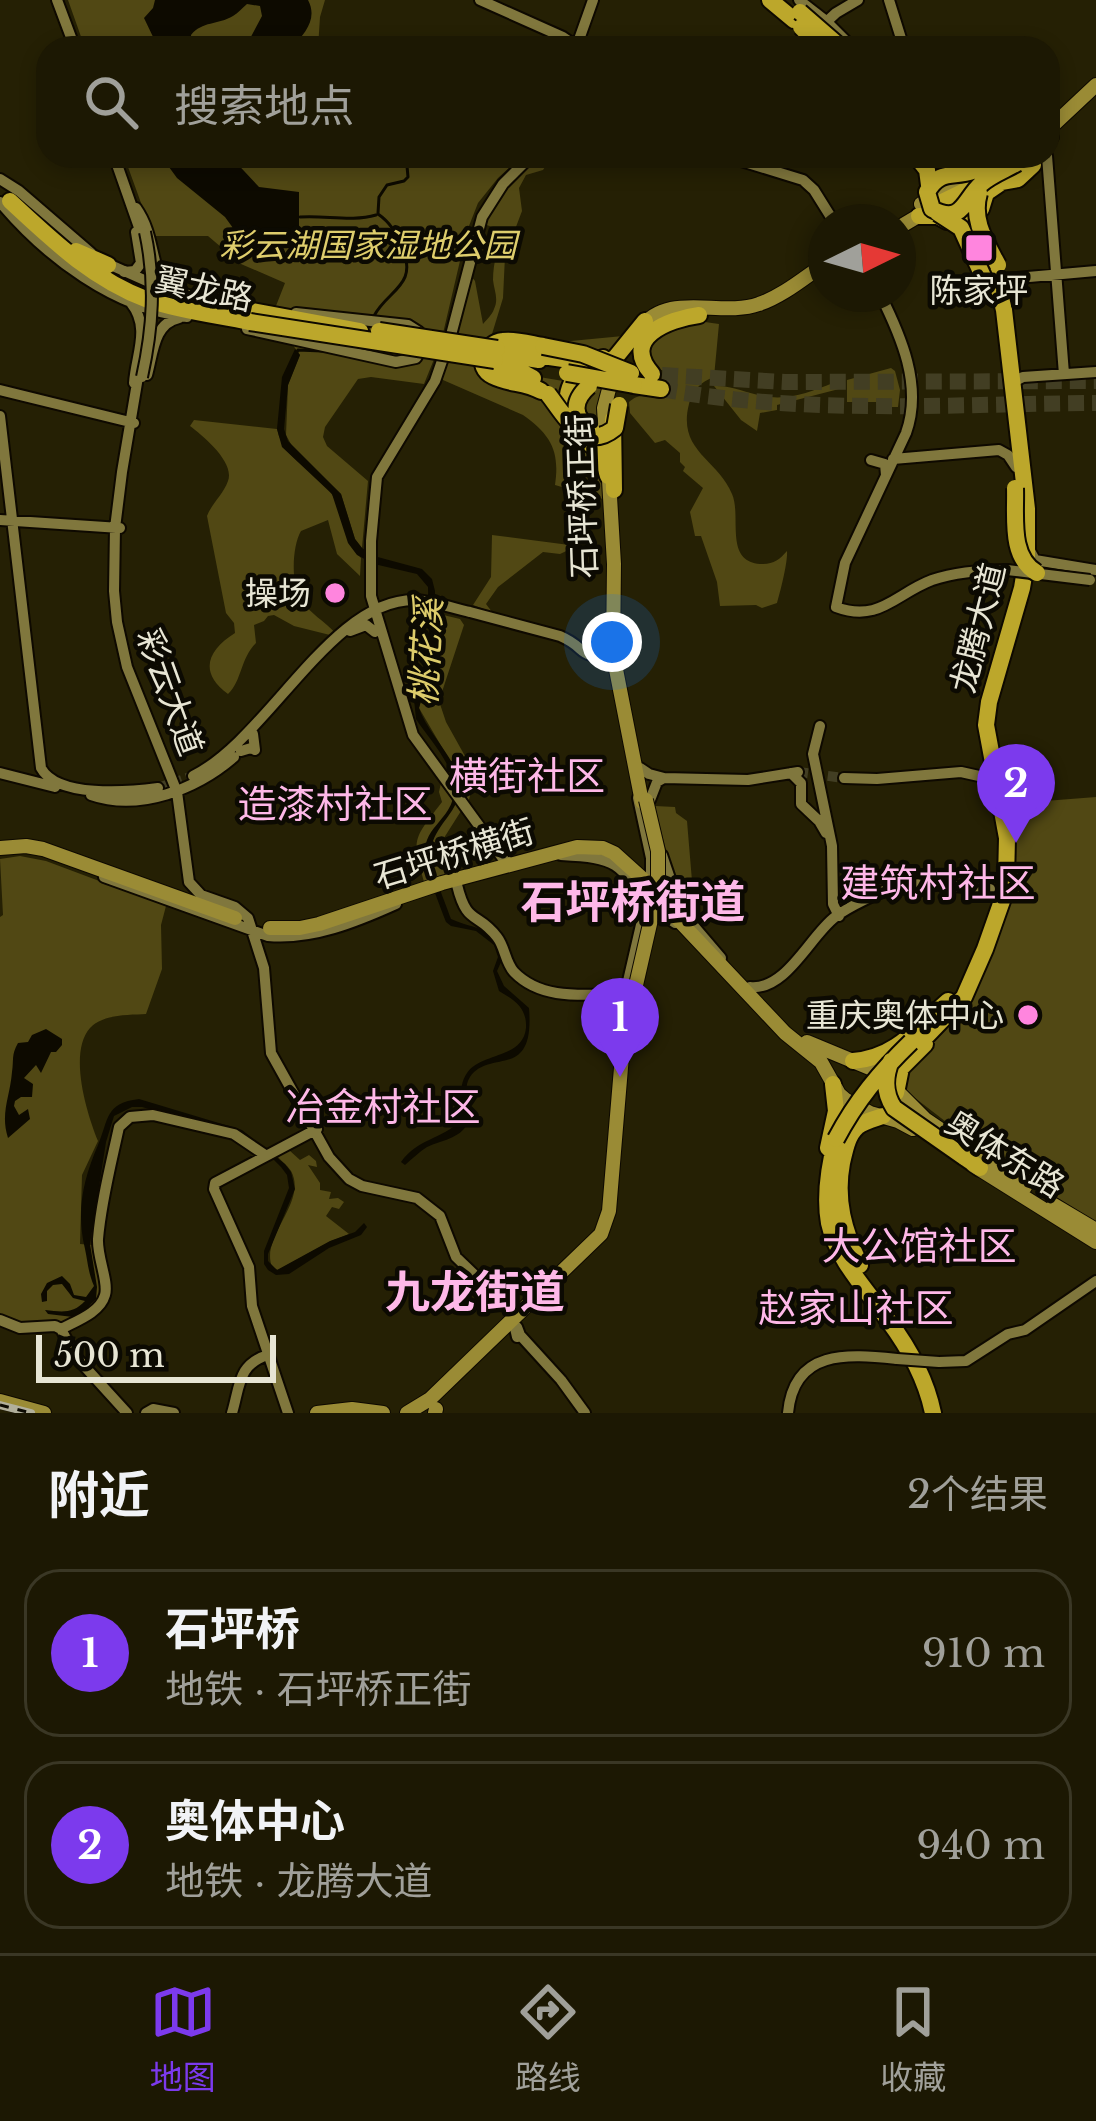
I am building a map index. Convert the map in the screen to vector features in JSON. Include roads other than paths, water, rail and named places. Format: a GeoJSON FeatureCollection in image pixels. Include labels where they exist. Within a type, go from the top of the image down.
{"type":"FeatureCollection","features":[{"type":"Feature","properties":{"kind":"highway"},"geometry":{"type":"LineString","coordinates":[[770,0],[820,35]]}},
{"type":"Feature","properties":{"kind":"highway"},"geometry":{"type":"LineString","coordinates":[[785,0],[820,35]]}},
{"type":"Feature","properties":{"kind":"highway"},"geometry":{"type":"LineString","coordinates":[[934,183],[939,177],[986,168]]}},
{"type":"Feature","properties":{"kind":"highway"},"geometry":{"type":"LineString","coordinates":[[934,183],[945,215],[959,211],[982,183],[1006,168]]}},
{"type":"Feature","properties":{"kind":"highway"},"geometry":{"type":"LineString","coordinates":[[1002,338],[1001,286],[976,210],[980,191],[1008,168]]}},
{"type":"Feature","properties":{"kind":"highway"},"geometry":{"type":"LineString","coordinates":[[1010,168],[989,189],[981,212],[1011,335],[1010,358]]}},
{"type":"Feature","properties":{"kind":"highway"},"geometry":{"type":"LineString","coordinates":[[958,169],[971,169],[934,183],[958,169]]}},
{"type":"Feature","properties":{"kind":"highway"},"geometry":{"type":"LineString","coordinates":[[934,183],[951,210],[960,202],[975,205],[987,228]]}},
{"type":"Feature","properties":{"kind":"highway"},"geometry":{"type":"LineString","coordinates":[[934,183],[986,283],[1001,286]]}},
{"type":"Feature","properties":{"kind":"highway"},"geometry":{"type":"LineString","coordinates":[[934,183],[1001,286]]}},
{"type":"Feature","properties":{"kind":"highway","name":"龙腾大道"},"geometry":{"type":"LineString","coordinates":[[934,183],[987,269],[994,291],[1021,525],[1011,616]]}},
{"type":"Feature","properties":{"kind":"highway","name":"龙腾大道"},"geometry":{"type":"LineString","coordinates":[[934,183],[993,266],[1018,382],[1028,565],[981,700],[983,776],[997,813],[1000,838],[997,916],[964,997],[940,1024],[879,1072],[852,1109],[827,1194],[838,1247],[910,1352],[938,1409]]}},
{"type":"Feature","properties":{"kind":"highway","name":"翼龙路"},"geometry":{"type":"LineString","coordinates":[[8,200],[112,284],[181,309],[496,355],[573,374],[630,375]]}},
{"type":"Feature","properties":{"kind":"highway"},"geometry":{"type":"LineString","coordinates":[[73,254],[113,268]]}},
{"type":"Feature","properties":{"kind":"highway"},"geometry":{"type":"LineString","coordinates":[[73,254],[107,290]]}},
{"type":"Feature","properties":{"kind":"highway"},"geometry":{"type":"LineString","coordinates":[[573,374],[580,420],[589,428],[607,424],[630,375],[642,364],[640,356],[651,334],[668,322],[698,315]]}},
{"type":"Feature","properties":{"kind":"highway"},"geometry":{"type":"LineString","coordinates":[[252,317],[277,332],[496,355],[630,375]]}},
{"type":"Feature","properties":{"kind":"highway"},"geometry":{"type":"LineString","coordinates":[[252,317],[474,344],[527,374],[573,425],[594,437],[615,428],[630,375],[633,332],[645,321]]}},
{"type":"Feature","properties":{"kind":"highway","name":"翼龙路"},"geometry":{"type":"LineString","coordinates":[[252,317],[339,338],[496,355]]}},
{"type":"Feature","properties":{"kind":"highway"},"geometry":{"type":"LineString","coordinates":[[277,332],[339,338]]}},
{"type":"Feature","properties":{"kind":"highway"},"geometry":{"type":"LineString","coordinates":[[611,483],[604,456],[565,425],[545,394],[525,383],[494,377],[482,359],[489,347],[502,340],[583,354],[630,375]]}},
{"type":"Feature","properties":{"kind":"highway"},"geometry":{"type":"LineString","coordinates":[[573,374],[608,371],[630,375]]}},
{"type":"Feature","properties":{"kind":"highway"},"geometry":{"type":"LineString","coordinates":[[573,374],[630,375]]}},
{"type":"Feature","properties":{"kind":"highway"},"geometry":{"type":"LineString","coordinates":[[611,483],[613,423],[630,375]]}},
{"type":"Feature","properties":{"kind":"highway"},"geometry":{"type":"LineString","coordinates":[[1016,467],[1019,554],[1028,565]]}},
{"type":"Feature","properties":{"kind":"highway","name":"龙腾大道"},"geometry":{"type":"LineString","coordinates":[[840,1140],[885,1077],[958,993],[980,947],[1007,838],[983,741]]}},
{"type":"Feature","properties":{"kind":"highway"},"geometry":{"type":"LineString","coordinates":[[896,1093],[901,1068],[957,1011],[978,976],[1000,917],[998,886]]}},
{"type":"Feature","properties":{"kind":"highway"},"geometry":{"type":"LineString","coordinates":[[853,1060],[880,1057],[895,1049],[958,993]]}},
{"type":"Feature","properties":{"kind":"highway"},"geometry":{"type":"LineString","coordinates":[[891,1061],[885,1084],[894,1108],[972,1162]]}},
{"type":"Feature","properties":{"kind":"highway"},"geometry":{"type":"LineString","coordinates":[[833,1084],[836,1111],[822,1171],[822,1205],[838,1256],[862,1279]]}},
{"type":"Feature","properties":{"kind":"highway"},"geometry":{"type":"LineString","coordinates":[[862,1279],[844,1228],[839,1184],[854,1131],[883,1116]]}},
{"type":"Feature","properties":{"kind":"main road"},"geometry":{"type":"LineString","coordinates":[[1060,126],[1096,85]]}},
{"type":"Feature","properties":{"kind":"main road"},"geometry":{"type":"LineString","coordinates":[[1060,128],[1096,96]]}},
{"type":"Feature","properties":{"kind":"main road"},"geometry":{"type":"LineString","coordinates":[[911,204],[934,183]]}},
{"type":"Feature","properties":{"kind":"main road"},"geometry":{"type":"LineString","coordinates":[[645,321],[682,307],[731,309],[758,304],[808,278]]}},
{"type":"Feature","properties":{"kind":"main road"},"geometry":{"type":"LineString","coordinates":[[630,375],[643,334],[659,321],[680,315],[731,317],[761,311],[808,280]]}},
{"type":"Feature","properties":{"kind":"main road","name":"石坪桥正街"},"geometry":{"type":"LineString","coordinates":[[630,375],[612,389],[609,408],[613,656],[649,778]]}},
{"type":"Feature","properties":{"kind":"main road","name":"石坪桥正街"},"geometry":{"type":"LineString","coordinates":[[432,1409],[441,1394],[594,1243],[609,1211],[624,1039],[654,885],[646,800],[649,778],[617,647],[620,564],[611,483]]}},
{"type":"Feature","properties":{"kind":"main road","name":"石坪桥横街"},"geometry":{"type":"LineString","coordinates":[[253,925],[300,928],[319,924],[577,847],[604,848],[643,878]]}},
{"type":"Feature","properties":{"kind":"main road"},"geometry":{"type":"LineString","coordinates":[[0,851],[41,854],[253,925]]}},
{"type":"Feature","properties":{"kind":"main road","name":"石坪桥横街"},"geometry":{"type":"LineString","coordinates":[[441,887],[499,861],[560,853]]}},
{"type":"Feature","properties":{"kind":"main road"},"geometry":{"type":"LineString","coordinates":[[671,907],[785,1033],[821,1062],[839,1094],[855,1106],[890,1114],[896,1093],[883,1075],[810,1045],[762,993],[719,960]]}},
{"type":"Feature","properties":{"kind":"main road"},"geometry":{"type":"LineString","coordinates":[[833,1084],[835,1070],[853,1060]]}},
{"type":"Feature","properties":{"kind":"main road","name":"奥体东路"},"geometry":{"type":"LineString","coordinates":[[896,1093],[929,1122],[1096,1230]]}},
{"type":"Feature","properties":{"kind":"main road","name":"奥体东路"},"geometry":{"type":"LineString","coordinates":[[883,1116],[972,1162],[1096,1242]]}},
{"type":"Feature","properties":{"kind":"main road","name":"石坪桥正街"},"geometry":{"type":"LineString","coordinates":[[407,1413],[432,1409],[516,1321]]}},
{"type":"Feature","properties":{"kind":"main road"},"geometry":{"type":"LineString","coordinates":[[0,1405],[15,1413]]}},
{"type":"Feature","properties":{"kind":"main road"},"geometry":{"type":"LineString","coordinates":[[0,1405],[44,1413]]}},
{"type":"Feature","properties":{"kind":"main road"},"geometry":{"type":"LineString","coordinates":[[317,1413],[352,1409],[383,1413]]}},
{"type":"Feature","properties":{"kind":"street"},"geometry":{"type":"LineString","coordinates":[[59,0],[72,36]]}},
{"type":"Feature","properties":{"kind":"street"},"geometry":{"type":"LineString","coordinates":[[484,0],[565,36]]}},
{"type":"Feature","properties":{"kind":"street"},"geometry":{"type":"LineString","coordinates":[[484,0],[558,36]]}},
{"type":"Feature","properties":{"kind":"street"},"geometry":{"type":"LineString","coordinates":[[757,0],[820,35]]}},
{"type":"Feature","properties":{"kind":"street"},"geometry":{"type":"LineString","coordinates":[[820,35],[831,17],[858,0]]}},
{"type":"Feature","properties":{"kind":"street"},"geometry":{"type":"LineString","coordinates":[[889,0],[900,36]]}},
{"type":"Feature","properties":{"kind":"street"},"geometry":{"type":"LineString","coordinates":[[559,31],[573,30],[588,4]]}},
{"type":"Feature","properties":{"kind":"street"},"geometry":{"type":"LineString","coordinates":[[579,36],[588,4]]}},
{"type":"Feature","properties":{"kind":"street"},"geometry":{"type":"LineString","coordinates":[[820,35],[834,20],[831,17]]}},
{"type":"Feature","properties":{"kind":"street"},"geometry":{"type":"LineString","coordinates":[[820,35],[831,17]]}},
{"type":"Feature","properties":{"kind":"street"},"geometry":{"type":"LineString","coordinates":[[120,168],[148,229],[161,282],[169,291]]}},
{"type":"Feature","properties":{"kind":"street"},"geometry":{"type":"LineString","coordinates":[[375,616],[365,609],[377,478],[435,381],[482,218],[518,168]]}},
{"type":"Feature","properties":{"kind":"street"},"geometry":{"type":"LineString","coordinates":[[764,168],[802,180],[824,204]]}},
{"type":"Feature","properties":{"kind":"street"},"geometry":{"type":"LineString","coordinates":[[778,168],[804,175],[826,204]]}},
{"type":"Feature","properties":{"kind":"street"},"geometry":{"type":"LineString","coordinates":[[1020,168],[1051,235],[1064,372]]}},
{"type":"Feature","properties":{"kind":"street","name":"翼龙路"},"geometry":{"type":"LineString","coordinates":[[0,179],[113,268],[169,291],[252,317],[396,362],[416,358],[422,348],[422,337],[408,325],[317,314],[252,317],[185,317],[130,303],[68,266],[8,200]]}},
{"type":"Feature","properties":{"kind":"street"},"geometry":{"type":"LineString","coordinates":[[113,268],[135,271],[141,262],[135,209]]}},
{"type":"Feature","properties":{"kind":"street","name":"彩云大道"},"geometry":{"type":"LineString","coordinates":[[135,209],[152,274],[154,305],[118,528],[114,591],[122,650],[176,784],[189,882],[201,895],[235,907],[253,925]]}},
{"type":"Feature","properties":{"kind":"street"},"geometry":{"type":"LineString","coordinates":[[1001,286],[1096,271]]}},
{"type":"Feature","properties":{"kind":"street"},"geometry":{"type":"LineString","coordinates":[[130,303],[143,329],[135,372],[137,396]]}},
{"type":"Feature","properties":{"kind":"street"},"geometry":{"type":"LineString","coordinates":[[889,312],[916,378],[911,448],[922,453]]}},
{"type":"Feature","properties":{"kind":"street"},"geometry":{"type":"LineString","coordinates":[[838,603],[910,420],[913,389],[889,312]]}},
{"type":"Feature","properties":{"kind":"street"},"geometry":{"type":"LineString","coordinates":[[137,396],[160,328],[185,317]]}},
{"type":"Feature","properties":{"kind":"street"},"geometry":{"type":"LineString","coordinates":[[1018,382],[1023,374],[1096,370]]}},
{"type":"Feature","properties":{"kind":"street"},"geometry":{"type":"LineString","coordinates":[[4,389],[132,423]]}},
{"type":"Feature","properties":{"kind":"street"},"geometry":{"type":"LineString","coordinates":[[0,416],[9,506],[4,519],[13,538],[41,768],[50,780],[88,792]]}},
{"type":"Feature","properties":{"kind":"street"},"geometry":{"type":"LineString","coordinates":[[897,457],[1000,446],[1013,428]]}},
{"type":"Feature","properties":{"kind":"street"},"geometry":{"type":"LineString","coordinates":[[838,603],[845,563],[911,434]]}},
{"type":"Feature","properties":{"kind":"street"},"geometry":{"type":"LineString","coordinates":[[897,457],[999,450],[1016,467]]}},
{"type":"Feature","properties":{"kind":"street"},"geometry":{"type":"LineString","coordinates":[[871,460],[885,464],[886,475]]}},
{"type":"Feature","properties":{"kind":"street"},"geometry":{"type":"LineString","coordinates":[[370,537],[375,523],[383,518]]}},
{"type":"Feature","properties":{"kind":"street"},"geometry":{"type":"LineString","coordinates":[[4,519],[118,528]]}},
{"type":"Feature","properties":{"kind":"street"},"geometry":{"type":"LineString","coordinates":[[13,538],[27,521]]}},
{"type":"Feature","properties":{"kind":"street"},"geometry":{"type":"LineString","coordinates":[[838,603],[855,613],[873,611],[926,583],[959,573],[1028,565],[1094,577]]}},
{"type":"Feature","properties":{"kind":"street"},"geometry":{"type":"LineString","coordinates":[[369,596],[376,602],[375,616],[413,735],[499,861]]}},
{"type":"Feature","properties":{"kind":"street"},"geometry":{"type":"LineString","coordinates":[[246,741],[340,633],[375,616],[426,604],[560,636],[590,657],[613,656]]}},
{"type":"Feature","properties":{"kind":"street"},"geometry":{"type":"LineString","coordinates":[[4,774],[113,796],[176,784],[222,763],[350,631],[375,616]]}},
{"type":"Feature","properties":{"kind":"street"},"geometry":{"type":"LineString","coordinates":[[820,726],[813,754],[832,845],[833,904],[839,917]]}},
{"type":"Feature","properties":{"kind":"street"},"geometry":{"type":"LineString","coordinates":[[4,774],[32,773],[39,758]]}},
{"type":"Feature","properties":{"kind":"street"},"geometry":{"type":"LineString","coordinates":[[624,1039],[625,994],[643,916],[643,878],[651,858],[638,802],[649,778],[748,780],[794,772],[801,783],[801,803],[832,845]]}},
{"type":"Feature","properties":{"kind":"street"},"geometry":{"type":"LineString","coordinates":[[844,778],[961,772],[983,776]]}},
{"type":"Feature","properties":{"kind":"street"},"geometry":{"type":"LineString","coordinates":[[646,800],[671,907]]}},
{"type":"Feature","properties":{"kind":"street"},"geometry":{"type":"LineString","coordinates":[[560,853],[599,856],[632,882],[651,912],[671,907]]}},
{"type":"Feature","properties":{"kind":"street"},"geometry":{"type":"LineString","coordinates":[[643,878],[664,882],[671,907]]}},
{"type":"Feature","properties":{"kind":"street"},"geometry":{"type":"LineString","coordinates":[[762,993],[839,917],[898,886],[998,886]]}},
{"type":"Feature","properties":{"kind":"street"},"geometry":{"type":"LineString","coordinates":[[441,887],[499,938],[509,966],[529,983],[559,994],[625,994]]}},
{"type":"Feature","properties":{"kind":"street"},"geometry":{"type":"LineString","coordinates":[[624,1039],[653,930],[671,907]]}},
{"type":"Feature","properties":{"kind":"street"},"geometry":{"type":"LineString","coordinates":[[253,925],[264,968],[272,1053],[329,1157],[362,1186],[404,1193],[425,1202],[440,1216],[456,1257],[516,1321],[583,1413]]}},
{"type":"Feature","properties":{"kind":"street"},"geometry":{"type":"LineString","coordinates":[[62,1329],[92,1312],[106,1292],[98,1243],[119,1127],[130,1117],[153,1115],[234,1134],[265,1155]]}},
{"type":"Feature","properties":{"kind":"street"},"geometry":{"type":"LineString","coordinates":[[288,1413],[250,1298],[248,1267],[214,1189],[218,1179],[316,1130]]}},
{"type":"Feature","properties":{"kind":"street"},"geometry":{"type":"LineString","coordinates":[[788,1413],[799,1376],[828,1358],[966,1361],[1008,1334],[1025,1330],[1096,1281]]}},
{"type":"Feature","properties":{"kind":"street"},"geometry":{"type":"LineString","coordinates":[[0,1320],[20,1328],[62,1329],[76,1357],[127,1413]]}},
{"type":"Feature","properties":{"kind":"street"},"geometry":{"type":"LineString","coordinates":[[232,1413],[244,1371],[268,1355]]}},
{"type":"Feature","properties":{"kind":"street"},"geometry":{"type":"LineString","coordinates":[[146,1413],[160,1409],[174,1413]]}},
{"type":"Feature","properties":{"kind":"waterway"},"geometry":{"type":"LineString","coordinates":[[378,213],[379,197],[387,185],[408,177],[407,168]]}},
{"type":"Feature","properties":{"kind":"waterway"},"geometry":{"type":"LineString","coordinates":[[374,316],[407,271],[397,237],[378,214]]}},
{"type":"Feature","properties":{"kind":"waterway"},"geometry":{"type":"LineString","coordinates":[[300,217],[376,215]]}},
{"type":"Feature","properties":{"kind":"waterway"},"geometry":{"type":"LineString","coordinates":[[297,352],[322,351]]}},
{"type":"Feature","properties":{"kind":"tunnel"},"geometry":{"type":"LineString","coordinates":[[662,375],[785,382],[1096,381]]}},
{"type":"Feature","properties":{"kind":"tunnel"},"geometry":{"type":"LineString","coordinates":[[661,389],[823,405],[1096,403]]}},
{"type":"Feature","properties":{"kind":"tunnel"},"geometry":{"type":"LineString","coordinates":[[798,772],[844,778]]}},
{"type":"Feature","properties":{"kind":"tunnel"},"geometry":{"type":"LineString","coordinates":[[158,788],[193,776]]}},
{"type":"Feature","properties":{"kind":"railway"},"geometry":{"type":"LineString","coordinates":[[0,1405],[31,1413]]}},
{"type":"Feature","properties":{"kind":"place","name":"陈家坪"},"geometry":{"type":"Point","coordinates":[979,248]}},
{"type":"Feature","properties":{"kind":"place","name":"操场"},"geometry":{"type":"Point","coordinates":[335,593]}},
{"type":"Feature","properties":{"kind":"place","name":"奥体中心"},"geometry":{"type":"Point","coordinates":[1016,843]}},
{"type":"Feature","properties":{"kind":"place","name":"重庆奥体中心"},"geometry":{"type":"Point","coordinates":[1028,1015]}},
{"type":"Feature","properties":{"kind":"place","name":"石坪桥"},"geometry":{"type":"Point","coordinates":[620,1077]}},
{"type":"Feature","properties":{"kind":"district","name":"横街社区"},"geometry":{"type":"Point","coordinates":[527,776]}},
{"type":"Feature","properties":{"kind":"district","name":"造漆村社区"},"geometry":{"type":"Point","coordinates":[335,804]}},
{"type":"Feature","properties":{"kind":"district","name":"建筑村社区"},"geometry":{"type":"Point","coordinates":[938,883]}},
{"type":"Feature","properties":{"kind":"district","name":"石坪桥街道"},"geometry":{"type":"Point","coordinates":[633,902]}},
{"type":"Feature","properties":{"kind":"district","name":"冶金村社区"},"geometry":{"type":"Point","coordinates":[383,1107]}},
{"type":"Feature","properties":{"kind":"district","name":"大公馆社区"},"geometry":{"type":"Point","coordinates":[919,1246]}},
{"type":"Feature","properties":{"kind":"district","name":"九龙街道"},"geometry":{"type":"Point","coordinates":[475,1292]}},
{"type":"Feature","properties":{"kind":"district","name":"赵家山社区"},"geometry":{"type":"Point","coordinates":[856,1308]}},
{"type":"Feature","properties":{"kind":"park label","name":"彩云湖国家湿地公园"},"geometry":{"type":"Point","coordinates":[368,245]}},
{"type":"Feature","properties":{"kind":"water label","name":"桃花溪"},"geometry":{"type":"Point","coordinates":[426,652]}}]}
